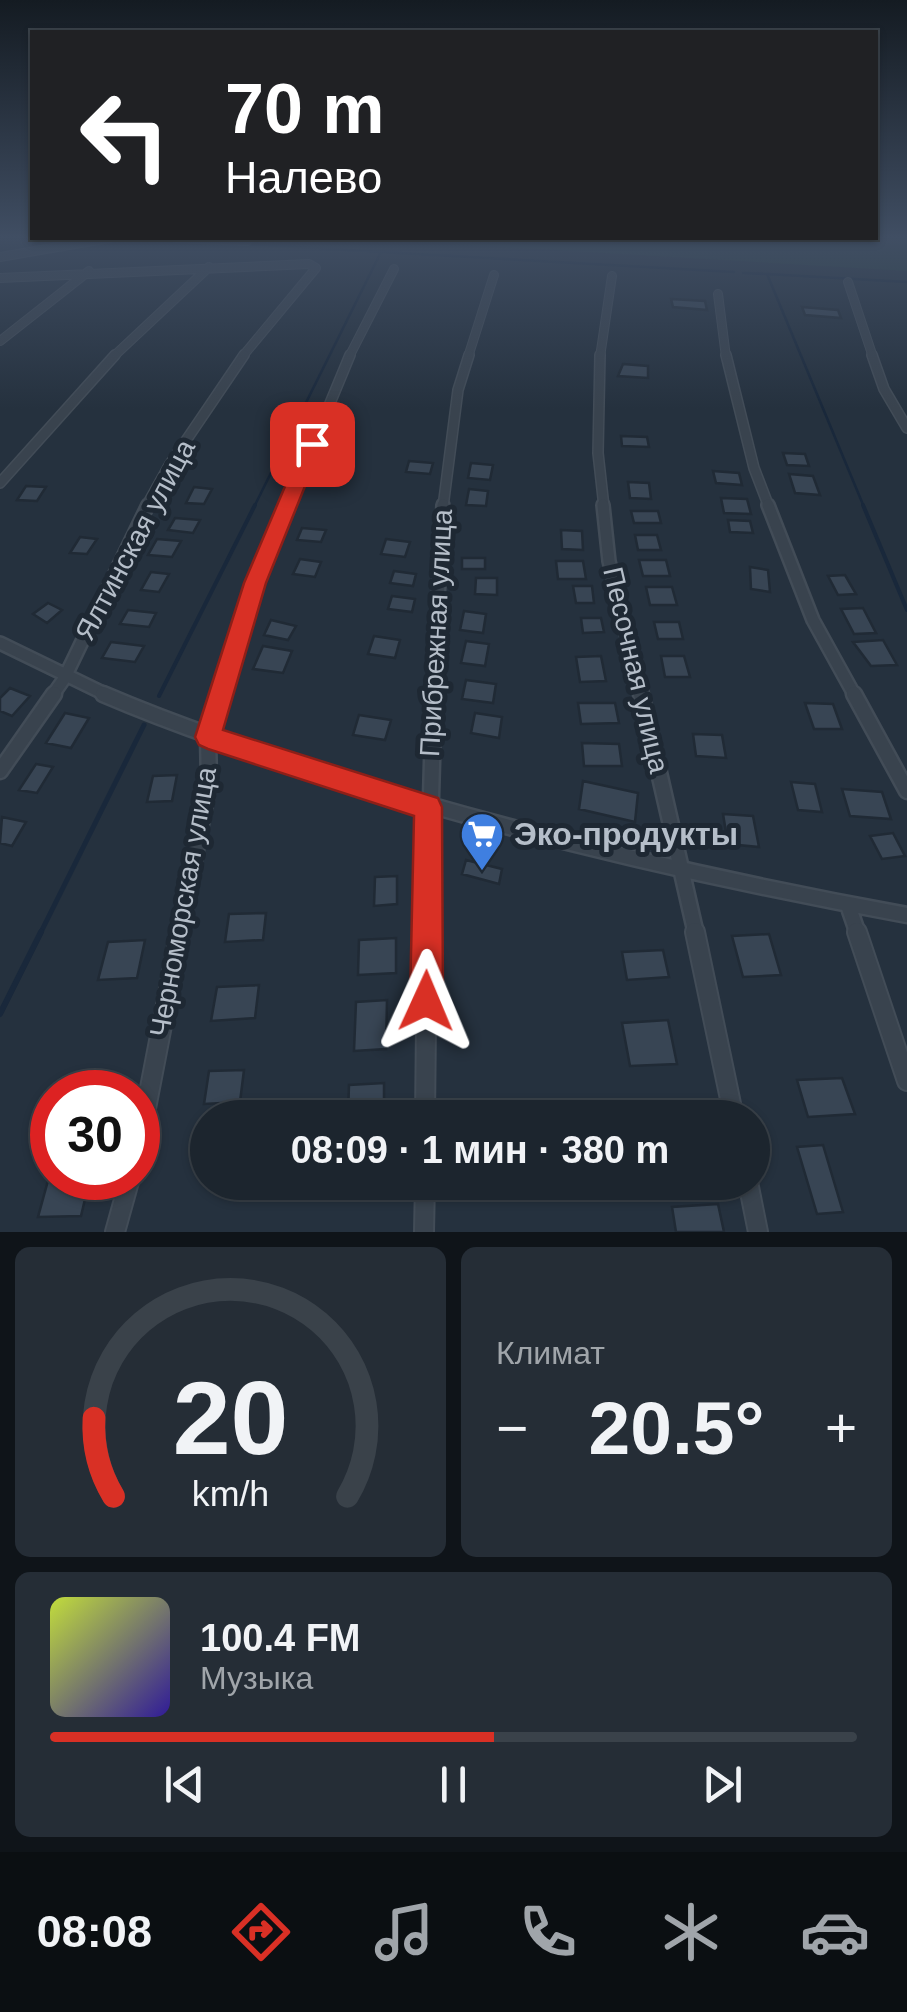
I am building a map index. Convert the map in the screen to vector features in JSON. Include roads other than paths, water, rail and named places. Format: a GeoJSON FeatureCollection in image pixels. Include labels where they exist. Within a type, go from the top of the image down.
{"type":"FeatureCollection","features":[{"type":"Feature","properties":{"kind":"street"},"geometry":{"type":"LineString","coordinates":[[0,342],[59,294]]}},
{"type":"Feature","properties":{"kind":"street"},"geometry":{"type":"LineString","coordinates":[[0,483],[127,341],[179,294]]}},
{"type":"Feature","properties":{"kind":"street","name":"Ялтинская улица"},"geometry":{"type":"LineString","coordinates":[[0,770],[64,678],[120,556],[170,464],[239,362],[294,294]]}},
{"type":"Feature","properties":{"kind":"street","name":"Черноморская улица"},"geometry":{"type":"LineString","coordinates":[[153,1070],[209,782],[208,737],[255,583],[356,341],[381,294]]}},
{"type":"Feature","properties":{"kind":"street","name":"Прибрежная улица"},"geometry":{"type":"LineString","coordinates":[[425,1100],[428,807],[444,483],[458,390],[488,294]]}},
{"type":"Feature","properties":{"kind":"street","name":"Песочная улица"},"geometry":{"type":"LineString","coordinates":[[609,294],[597,378],[598,453],[609,561],[683,872],[730,1100]]}},
{"type":"Feature","properties":{"kind":"street"},"geometry":{"type":"LineString","coordinates":[[718,294],[727,361],[754,468],[813,620],[907,790]]}},
{"type":"Feature","properties":{"kind":"street"},"geometry":{"type":"LineString","coordinates":[[852,294],[884,390],[907,428]]}},
{"type":"Feature","properties":{"kind":"street"},"geometry":{"type":"LineString","coordinates":[[0,643],[64,678],[208,737],[428,807],[683,872],[907,915]]}},
{"type":"Feature","properties":{"kind":"street"},"geometry":{"type":"LineString","coordinates":[[848,905],[907,1080]]}},
{"type":"Feature","properties":{"kind":"street"},"geometry":{"type":"LineString","coordinates":[[115,1232],[124,1200]]}},
{"type":"Feature","properties":{"kind":"street"},"geometry":{"type":"LineString","coordinates":[[424,1200],[424,1232]]}},
{"type":"Feature","properties":{"kind":"street"},"geometry":{"type":"LineString","coordinates":[[752,1200],[758,1232]]}},
{"type":"Feature","properties":{"kind":"waterway"},"geometry":{"type":"LineString","coordinates":[[255,506],[360,294]]}},
{"type":"Feature","properties":{"kind":"waterway"},"geometry":{"type":"LineString","coordinates":[[776,294],[864,507]]}},
{"type":"Feature","properties":{"kind":"waterway"},"geometry":{"type":"LineString","coordinates":[[863,505],[907,610]]}},
{"type":"Feature","properties":{"kind":"waterway"},"geometry":{"type":"LineString","coordinates":[[159,696],[255,506]]}},
{"type":"Feature","properties":{"kind":"waterway"},"geometry":{"type":"LineString","coordinates":[[40,934],[144,725]]}},
{"type":"Feature","properties":{"kind":"waterway"},"geometry":{"type":"LineString","coordinates":[[0,1014],[40,934]]}},
{"type":"Feature","properties":{"kind":"place","name":"Эко-продукты"},"geometry":{"type":"Point","coordinates":[482,872]}}]}
